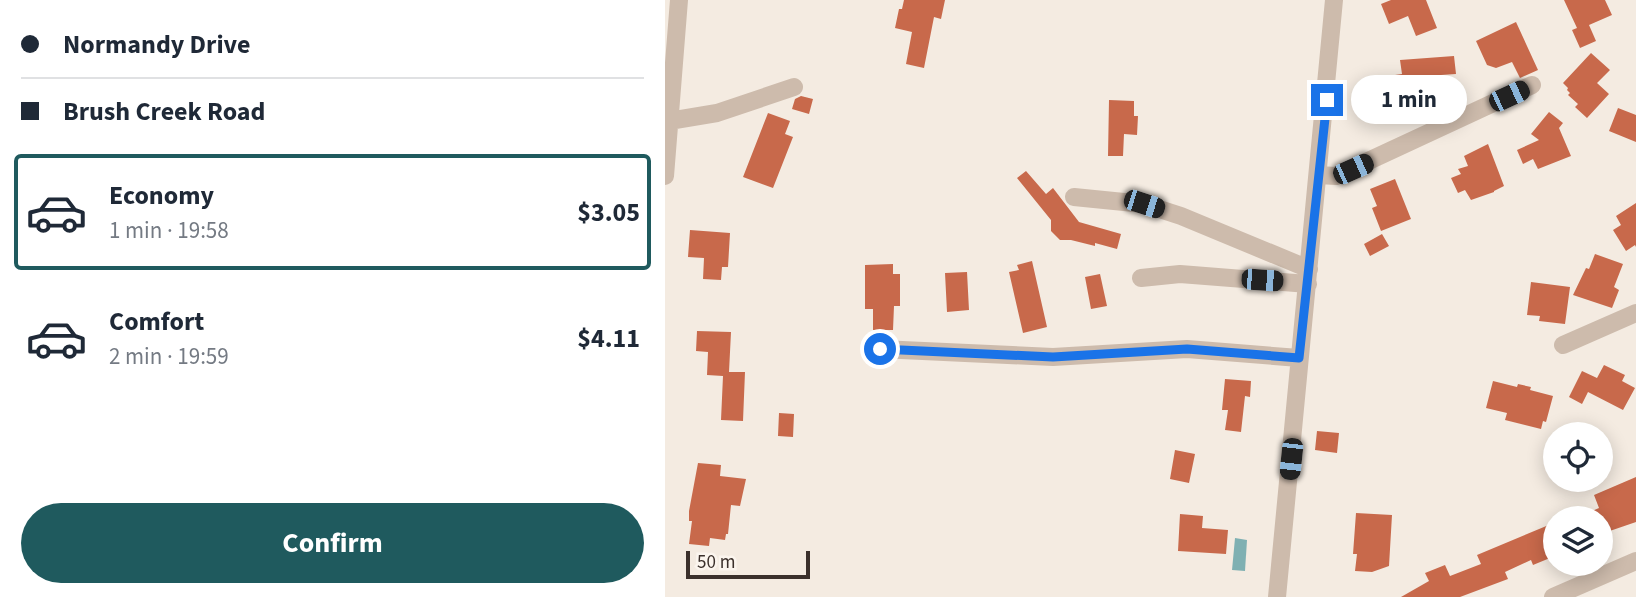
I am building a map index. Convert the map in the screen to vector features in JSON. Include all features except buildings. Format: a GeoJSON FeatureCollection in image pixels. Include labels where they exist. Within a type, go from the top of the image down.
{"type":"FeatureCollection","features":[{"type":"Feature","properties":{"kind":"street"},"geometry":{"type":"LineString","coordinates":[[665,176],[679,0]]}},
{"type":"Feature","properties":{"kind":"street"},"geometry":{"type":"LineString","coordinates":[[1277,597],[1334,0]]}},
{"type":"Feature","properties":{"kind":"street"},"geometry":{"type":"LineString","coordinates":[[1318,175],[1336,176],[1532,85]]}},
{"type":"Feature","properties":{"kind":"street"},"geometry":{"type":"LineString","coordinates":[[669,121],[717,113],[794,87]]}},
{"type":"Feature","properties":{"kind":"street"},"geometry":{"type":"LineString","coordinates":[[1074,197],[1144,204],[1181,216],[1308,276]]}},
{"type":"Feature","properties":{"kind":"street"},"geometry":{"type":"LineString","coordinates":[[1141,278],[1180,274],[1308,276]]}},
{"type":"Feature","properties":{"kind":"street"},"geometry":{"type":"LineString","coordinates":[[1563,345],[1636,313]]}},
{"type":"Feature","properties":{"kind":"street"},"geometry":{"type":"LineString","coordinates":[[880,349],[1053,357],[1187,349],[1299,358]]}},
{"type":"Feature","properties":{"kind":"street"},"geometry":{"type":"LineString","coordinates":[[1553,597],[1636,561]]}},
{"type":"Feature","properties":{"kind":"water"},"geometry":{"type":"Polygon","coordinates":[[[1235,538],[1247,540],[1245,571],[1232,570],[1235,538]]]}},
{"type":"Feature","properties":{"kind":"route"},"geometry":{"type":"LineString","coordinates":[[880,349],[1053,357],[1187,349],[1299,358],[1327,100]]}}]}
